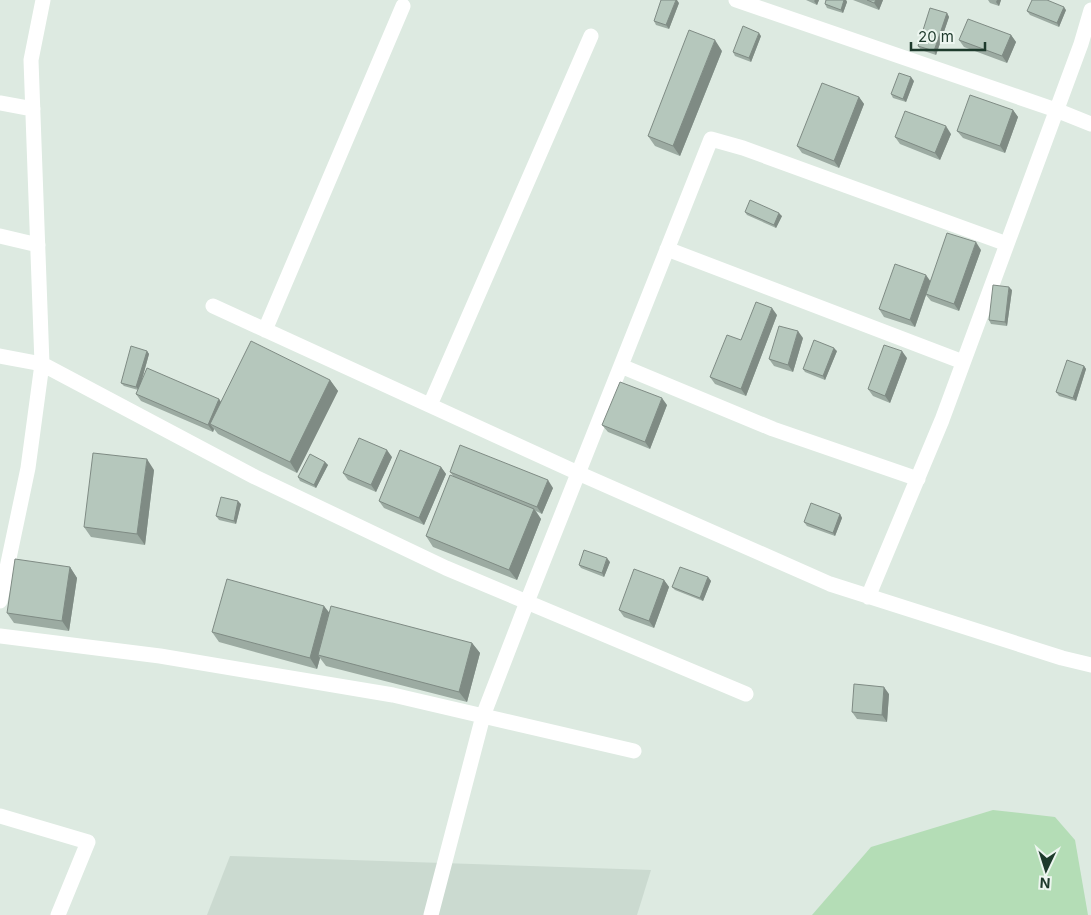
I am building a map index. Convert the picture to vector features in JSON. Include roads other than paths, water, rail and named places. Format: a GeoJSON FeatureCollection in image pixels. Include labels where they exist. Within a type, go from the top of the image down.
{"type":"FeatureCollection","features":[{"type":"Feature","properties":{"kind":"street"},"geometry":{"type":"LineString","coordinates":[[0,601],[28,468],[42,364],[31,60],[43,0]]}},
{"type":"Feature","properties":{"kind":"street"},"geometry":{"type":"LineString","coordinates":[[736,0],[1056,110],[1091,124]]}},
{"type":"Feature","properties":{"kind":"street"},"geometry":{"type":"LineString","coordinates":[[265,330],[403,6]]}},
{"type":"Feature","properties":{"kind":"street"},"geometry":{"type":"LineString","coordinates":[[868,597],[942,420],[1081,44],[1091,10]]}},
{"type":"Feature","properties":{"kind":"street"},"geometry":{"type":"LineString","coordinates":[[430,405],[591,36]]}},
{"type":"Feature","properties":{"kind":"street"},"geometry":{"type":"LineString","coordinates":[[0,103],[33,108]]}},
{"type":"Feature","properties":{"kind":"street"},"geometry":{"type":"LineString","coordinates":[[431,915],[483,716],[711,139],[743,148],[1007,244]]}},
{"type":"Feature","properties":{"kind":"street"},"geometry":{"type":"LineString","coordinates":[[0,236],[38,245]]}},
{"type":"Feature","properties":{"kind":"street"},"geometry":{"type":"LineString","coordinates":[[667,249],[963,362]]}},
{"type":"Feature","properties":{"kind":"street"},"geometry":{"type":"LineString","coordinates":[[213,306],[578,473],[830,584],[1062,658],[1091,665]]}},
{"type":"Feature","properties":{"kind":"street"},"geometry":{"type":"LineString","coordinates":[[0,356],[42,364],[255,477],[446,568],[746,694]]}},
{"type":"Feature","properties":{"kind":"street"},"geometry":{"type":"LineString","coordinates":[[621,366],[773,429],[918,479]]}},
{"type":"Feature","properties":{"kind":"street"},"geometry":{"type":"LineString","coordinates":[[0,636],[160,656],[393,695],[634,751]]}},
{"type":"Feature","properties":{"kind":"street"},"geometry":{"type":"LineString","coordinates":[[0,816],[88,842],[58,915]]}}]}
